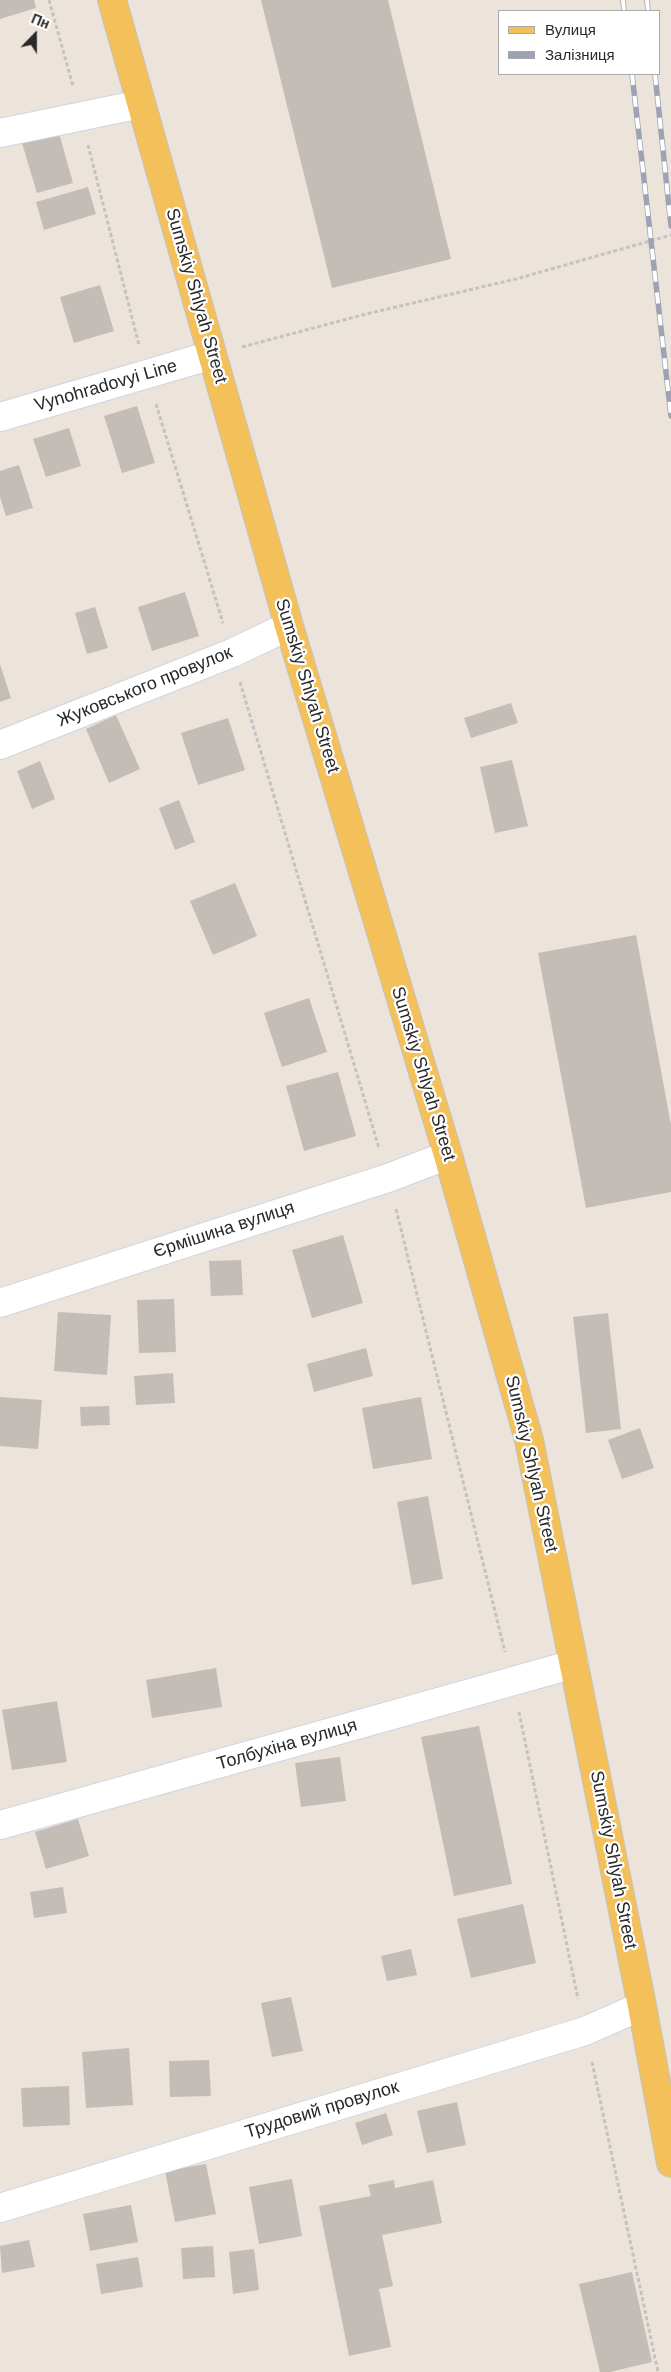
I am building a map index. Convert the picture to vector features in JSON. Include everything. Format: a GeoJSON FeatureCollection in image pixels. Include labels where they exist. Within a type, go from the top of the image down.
{"type":"FeatureCollection","features":[{"type":"Feature","properties":{"kind":"main road","name":"Sumskiy Shlyah Street"},"geometry":{"type":"LineString","coordinates":[[112,0],[289,626],[448,1155],[529,1440],[642,2006],[671,2163]]}},
{"type":"Feature","properties":{"kind":"street"},"geometry":{"type":"LineString","coordinates":[[0,133],[141,104]]}},
{"type":"Feature","properties":{"kind":"street","name":"Vynohradovyi Line"},"geometry":{"type":"LineString","coordinates":[[0,417],[212,354]]}},
{"type":"Feature","properties":{"kind":"street","name":"Жуковського провулок"},"geometry":{"type":"LineString","coordinates":[[0,745],[232,653],[289,626]]}},
{"type":"Feature","properties":{"kind":"street","name":"Єрмішина вулиця"},"geometry":{"type":"LineString","coordinates":[[0,1303],[388,1178],[448,1155]]}},
{"type":"Feature","properties":{"kind":"street","name":"Толбухіна вулиця"},"geometry":{"type":"LineString","coordinates":[[0,1825],[574,1664]]}},
{"type":"Feature","properties":{"kind":"street","name":"Трудовий провулок"},"geometry":{"type":"LineString","coordinates":[[0,2208],[585,2031],[642,2006]]}},
{"type":"Feature","properties":{"kind":"path"},"geometry":{"type":"LineString","coordinates":[[212,354],[366,314],[516,279],[671,235]]}},
{"type":"Feature","properties":{"kind":"building"},"geometry":{"type":"Polygon","coordinates":[[[0,0],[34,0],[36,8],[0,19],[0,0]]]}},
{"type":"Feature","properties":{"kind":"building"},"geometry":{"type":"Polygon","coordinates":[[[261,0],[388,0],[451,259],[332,288],[261,0]]]}},
{"type":"Feature","properties":{"kind":"building"},"geometry":{"type":"Polygon","coordinates":[[[59,133],[73,183],[37,193],[22,143],[59,133]]]}},
{"type":"Feature","properties":{"kind":"building"},"geometry":{"type":"Polygon","coordinates":[[[88,187],[96,214],[44,230],[36,202],[88,187]]]}},
{"type":"Feature","properties":{"kind":"building"},"geometry":{"type":"Polygon","coordinates":[[[100,285],[114,331],[74,343],[60,297],[100,285]]]}},
{"type":"Feature","properties":{"kind":"building"},"geometry":{"type":"Polygon","coordinates":[[[137,406],[155,463],[122,473],[104,416],[137,406]]]}},
{"type":"Feature","properties":{"kind":"building"},"geometry":{"type":"Polygon","coordinates":[[[69,428],[81,466],[46,477],[33,439],[69,428]]]}},
{"type":"Feature","properties":{"kind":"building"},"geometry":{"type":"Polygon","coordinates":[[[19,465],[33,508],[6,516],[0,497],[0,471],[19,465]]]}},
{"type":"Feature","properties":{"kind":"building"},"geometry":{"type":"Polygon","coordinates":[[[185,592],[199,636],[152,651],[138,607],[185,592]]]}},
{"type":"Feature","properties":{"kind":"building"},"geometry":{"type":"Polygon","coordinates":[[[95,607],[108,648],[87,654],[75,613],[95,607]]]}},
{"type":"Feature","properties":{"kind":"building"},"geometry":{"type":"Polygon","coordinates":[[[0,664],[11,698],[0,702],[0,664]]]}},
{"type":"Feature","properties":{"kind":"building"},"geometry":{"type":"Polygon","coordinates":[[[511,703],[518,723],[471,738],[464,718],[511,703]]]}},
{"type":"Feature","properties":{"kind":"building"},"geometry":{"type":"Polygon","coordinates":[[[116,715],[140,769],[109,783],[86,729],[116,715]]]}},
{"type":"Feature","properties":{"kind":"building"},"geometry":{"type":"Polygon","coordinates":[[[228,718],[245,770],[198,785],[181,733],[228,718]]]}},
{"type":"Feature","properties":{"kind":"building"},"geometry":{"type":"Polygon","coordinates":[[[512,760],[528,826],[495,833],[480,767],[512,760]]]}},
{"type":"Feature","properties":{"kind":"building"},"geometry":{"type":"Polygon","coordinates":[[[40,761],[55,799],[32,809],[17,771],[40,761]]]}},
{"type":"Feature","properties":{"kind":"building"},"geometry":{"type":"Polygon","coordinates":[[[179,800],[195,842],[175,850],[159,808],[179,800]]]}},
{"type":"Feature","properties":{"kind":"building"},"geometry":{"type":"Polygon","coordinates":[[[235,883],[257,936],[213,955],[190,901],[235,883]]]}},
{"type":"Feature","properties":{"kind":"building"},"geometry":{"type":"Polygon","coordinates":[[[636,935],[671,1125],[671,1192],[586,1208],[538,953],[636,935]]]}},
{"type":"Feature","properties":{"kind":"building"},"geometry":{"type":"Polygon","coordinates":[[[309,998],[327,1052],[282,1067],[264,1013],[309,998]]]}},
{"type":"Feature","properties":{"kind":"building"},"geometry":{"type":"Polygon","coordinates":[[[338,1072],[356,1136],[304,1151],[286,1086],[338,1072]]]}},
{"type":"Feature","properties":{"kind":"building"},"geometry":{"type":"Polygon","coordinates":[[[343,1235],[363,1303],[312,1318],[292,1250],[343,1235]]]}},
{"type":"Feature","properties":{"kind":"building"},"geometry":{"type":"Polygon","coordinates":[[[241,1260],[243,1295],[211,1296],[209,1261],[241,1260]]]}},
{"type":"Feature","properties":{"kind":"building"},"geometry":{"type":"Polygon","coordinates":[[[174,1299],[176,1352],[139,1353],[137,1300],[174,1299]]]}},
{"type":"Feature","properties":{"kind":"building"},"geometry":{"type":"Polygon","coordinates":[[[58,1312],[111,1315],[107,1375],[54,1371],[58,1312]]]}},
{"type":"Feature","properties":{"kind":"building"},"geometry":{"type":"Polygon","coordinates":[[[608,1313],[621,1429],[586,1433],[573,1317],[608,1313]]]}},
{"type":"Feature","properties":{"kind":"building"},"geometry":{"type":"Polygon","coordinates":[[[366,1348],[373,1376],[314,1392],[307,1364],[366,1348]]]}},
{"type":"Feature","properties":{"kind":"building"},"geometry":{"type":"Polygon","coordinates":[[[173,1373],[175,1403],[136,1405],[134,1376],[173,1373]]]}},
{"type":"Feature","properties":{"kind":"building"},"geometry":{"type":"Polygon","coordinates":[[[0,1397],[42,1400],[38,1449],[0,1446],[0,1397]]]}},
{"type":"Feature","properties":{"kind":"building"},"geometry":{"type":"Polygon","coordinates":[[[421,1397],[432,1459],[373,1469],[362,1408],[421,1397]]]}},
{"type":"Feature","properties":{"kind":"building"},"geometry":{"type":"Polygon","coordinates":[[[109,1406],[110,1425],[81,1426],[80,1407],[109,1406]]]}},
{"type":"Feature","properties":{"kind":"building"},"geometry":{"type":"Polygon","coordinates":[[[640,1428],[654,1468],[622,1479],[608,1440],[640,1428]]]}},
{"type":"Feature","properties":{"kind":"building"},"geometry":{"type":"Polygon","coordinates":[[[428,1496],[443,1579],[412,1585],[397,1502],[428,1496]]]}},
{"type":"Feature","properties":{"kind":"building"},"geometry":{"type":"Polygon","coordinates":[[[216,1668],[222,1707],[152,1718],[146,1680],[216,1668]]]}},
{"type":"Feature","properties":{"kind":"building"},"geometry":{"type":"Polygon","coordinates":[[[57,1701],[67,1762],[12,1770],[2,1710],[57,1701]]]}},
{"type":"Feature","properties":{"kind":"building"},"geometry":{"type":"Polygon","coordinates":[[[479,1726],[512,1884],[454,1896],[421,1737],[479,1726]]]}},
{"type":"Feature","properties":{"kind":"building"},"geometry":{"type":"Polygon","coordinates":[[[340,1757],[346,1801],[301,1807],[295,1763],[340,1757]]]}},
{"type":"Feature","properties":{"kind":"building"},"geometry":{"type":"Polygon","coordinates":[[[78,1819],[89,1856],[46,1869],[35,1832],[78,1819]]]}},
{"type":"Feature","properties":{"kind":"building"},"geometry":{"type":"Polygon","coordinates":[[[63,1887],[67,1913],[34,1918],[30,1892],[63,1887]]]}},
{"type":"Feature","properties":{"kind":"building"},"geometry":{"type":"Polygon","coordinates":[[[523,1904],[536,1963],[471,1978],[457,1919],[523,1904]]]}},
{"type":"Feature","properties":{"kind":"building"},"geometry":{"type":"Polygon","coordinates":[[[411,1949],[417,1975],[387,1981],[381,1956],[411,1949]]]}},
{"type":"Feature","properties":{"kind":"building"},"geometry":{"type":"Polygon","coordinates":[[[291,1997],[303,2051],[272,2057],[261,2003],[291,1997]]]}},
{"type":"Feature","properties":{"kind":"building"},"geometry":{"type":"Polygon","coordinates":[[[129,2048],[133,2105],[86,2108],[82,2052],[129,2048]]]}},
{"type":"Feature","properties":{"kind":"building"},"geometry":{"type":"Polygon","coordinates":[[[209,2060],[211,2096],[170,2097],[169,2061],[209,2060]]]}},
{"type":"Feature","properties":{"kind":"building"},"geometry":{"type":"Polygon","coordinates":[[[69,2086],[70,2125],[23,2127],[21,2088],[69,2086]]]}},
{"type":"Feature","properties":{"kind":"building"},"geometry":{"type":"Polygon","coordinates":[[[457,2102],[466,2145],[427,2153],[417,2111],[457,2102]]]}},
{"type":"Feature","properties":{"kind":"building"},"geometry":{"type":"Polygon","coordinates":[[[386,2113],[393,2135],[362,2145],[355,2123],[386,2113]]]}},
{"type":"Feature","properties":{"kind":"building"},"geometry":{"type":"Polygon","coordinates":[[[206,2164],[216,2214],[175,2222],[165,2171],[206,2164]]]}},
{"type":"Feature","properties":{"kind":"building"},"geometry":{"type":"Polygon","coordinates":[[[292,2179],[302,2236],[259,2244],[249,2187],[292,2179]]]}},
{"type":"Feature","properties":{"kind":"building"},"geometry":{"type":"Polygon","coordinates":[[[394,2180],[395,2188],[433,2180],[442,2223],[382,2235],[393,2286],[379,2289],[391,2347],[349,2356],[319,2206],[371,2196],[368,2185],[394,2180]]]}},
{"type":"Feature","properties":{"kind":"building"},"geometry":{"type":"Polygon","coordinates":[[[131,2205],[138,2242],[90,2251],[83,2214],[131,2205]]]}},
{"type":"Feature","properties":{"kind":"building"},"geometry":{"type":"Polygon","coordinates":[[[29,2240],[35,2267],[2,2273],[0,2246],[29,2240]]]}},
{"type":"Feature","properties":{"kind":"building"},"geometry":{"type":"Polygon","coordinates":[[[213,2246],[215,2277],[183,2279],[181,2248],[213,2246]]]}},
{"type":"Feature","properties":{"kind":"building"},"geometry":{"type":"Polygon","coordinates":[[[254,2249],[259,2290],[233,2294],[229,2252],[254,2249]]]}},
{"type":"Feature","properties":{"kind":"building"},"geometry":{"type":"Polygon","coordinates":[[[138,2257],[143,2287],[101,2294],[96,2264],[138,2257]]]}},
{"type":"Feature","properties":{"kind":"building"},"geometry":{"type":"Polygon","coordinates":[[[632,2272],[652,2362],[610,2372],[600,2372],[579,2284],[632,2272]]]}},
{"type":"Feature","properties":{"kind":"railway"},"geometry":{"type":"LineString","coordinates":[[623,0],[624,10]]}},
{"type":"Feature","properties":{"kind":"railway"},"geometry":{"type":"LineString","coordinates":[[647,0],[648,10]]}},
{"type":"Feature","properties":{"kind":"railway"},"geometry":{"type":"LineString","coordinates":[[632,75],[671,416]]}},
{"type":"Feature","properties":{"kind":"railway"},"geometry":{"type":"LineString","coordinates":[[655,75],[671,226]]}}]}
